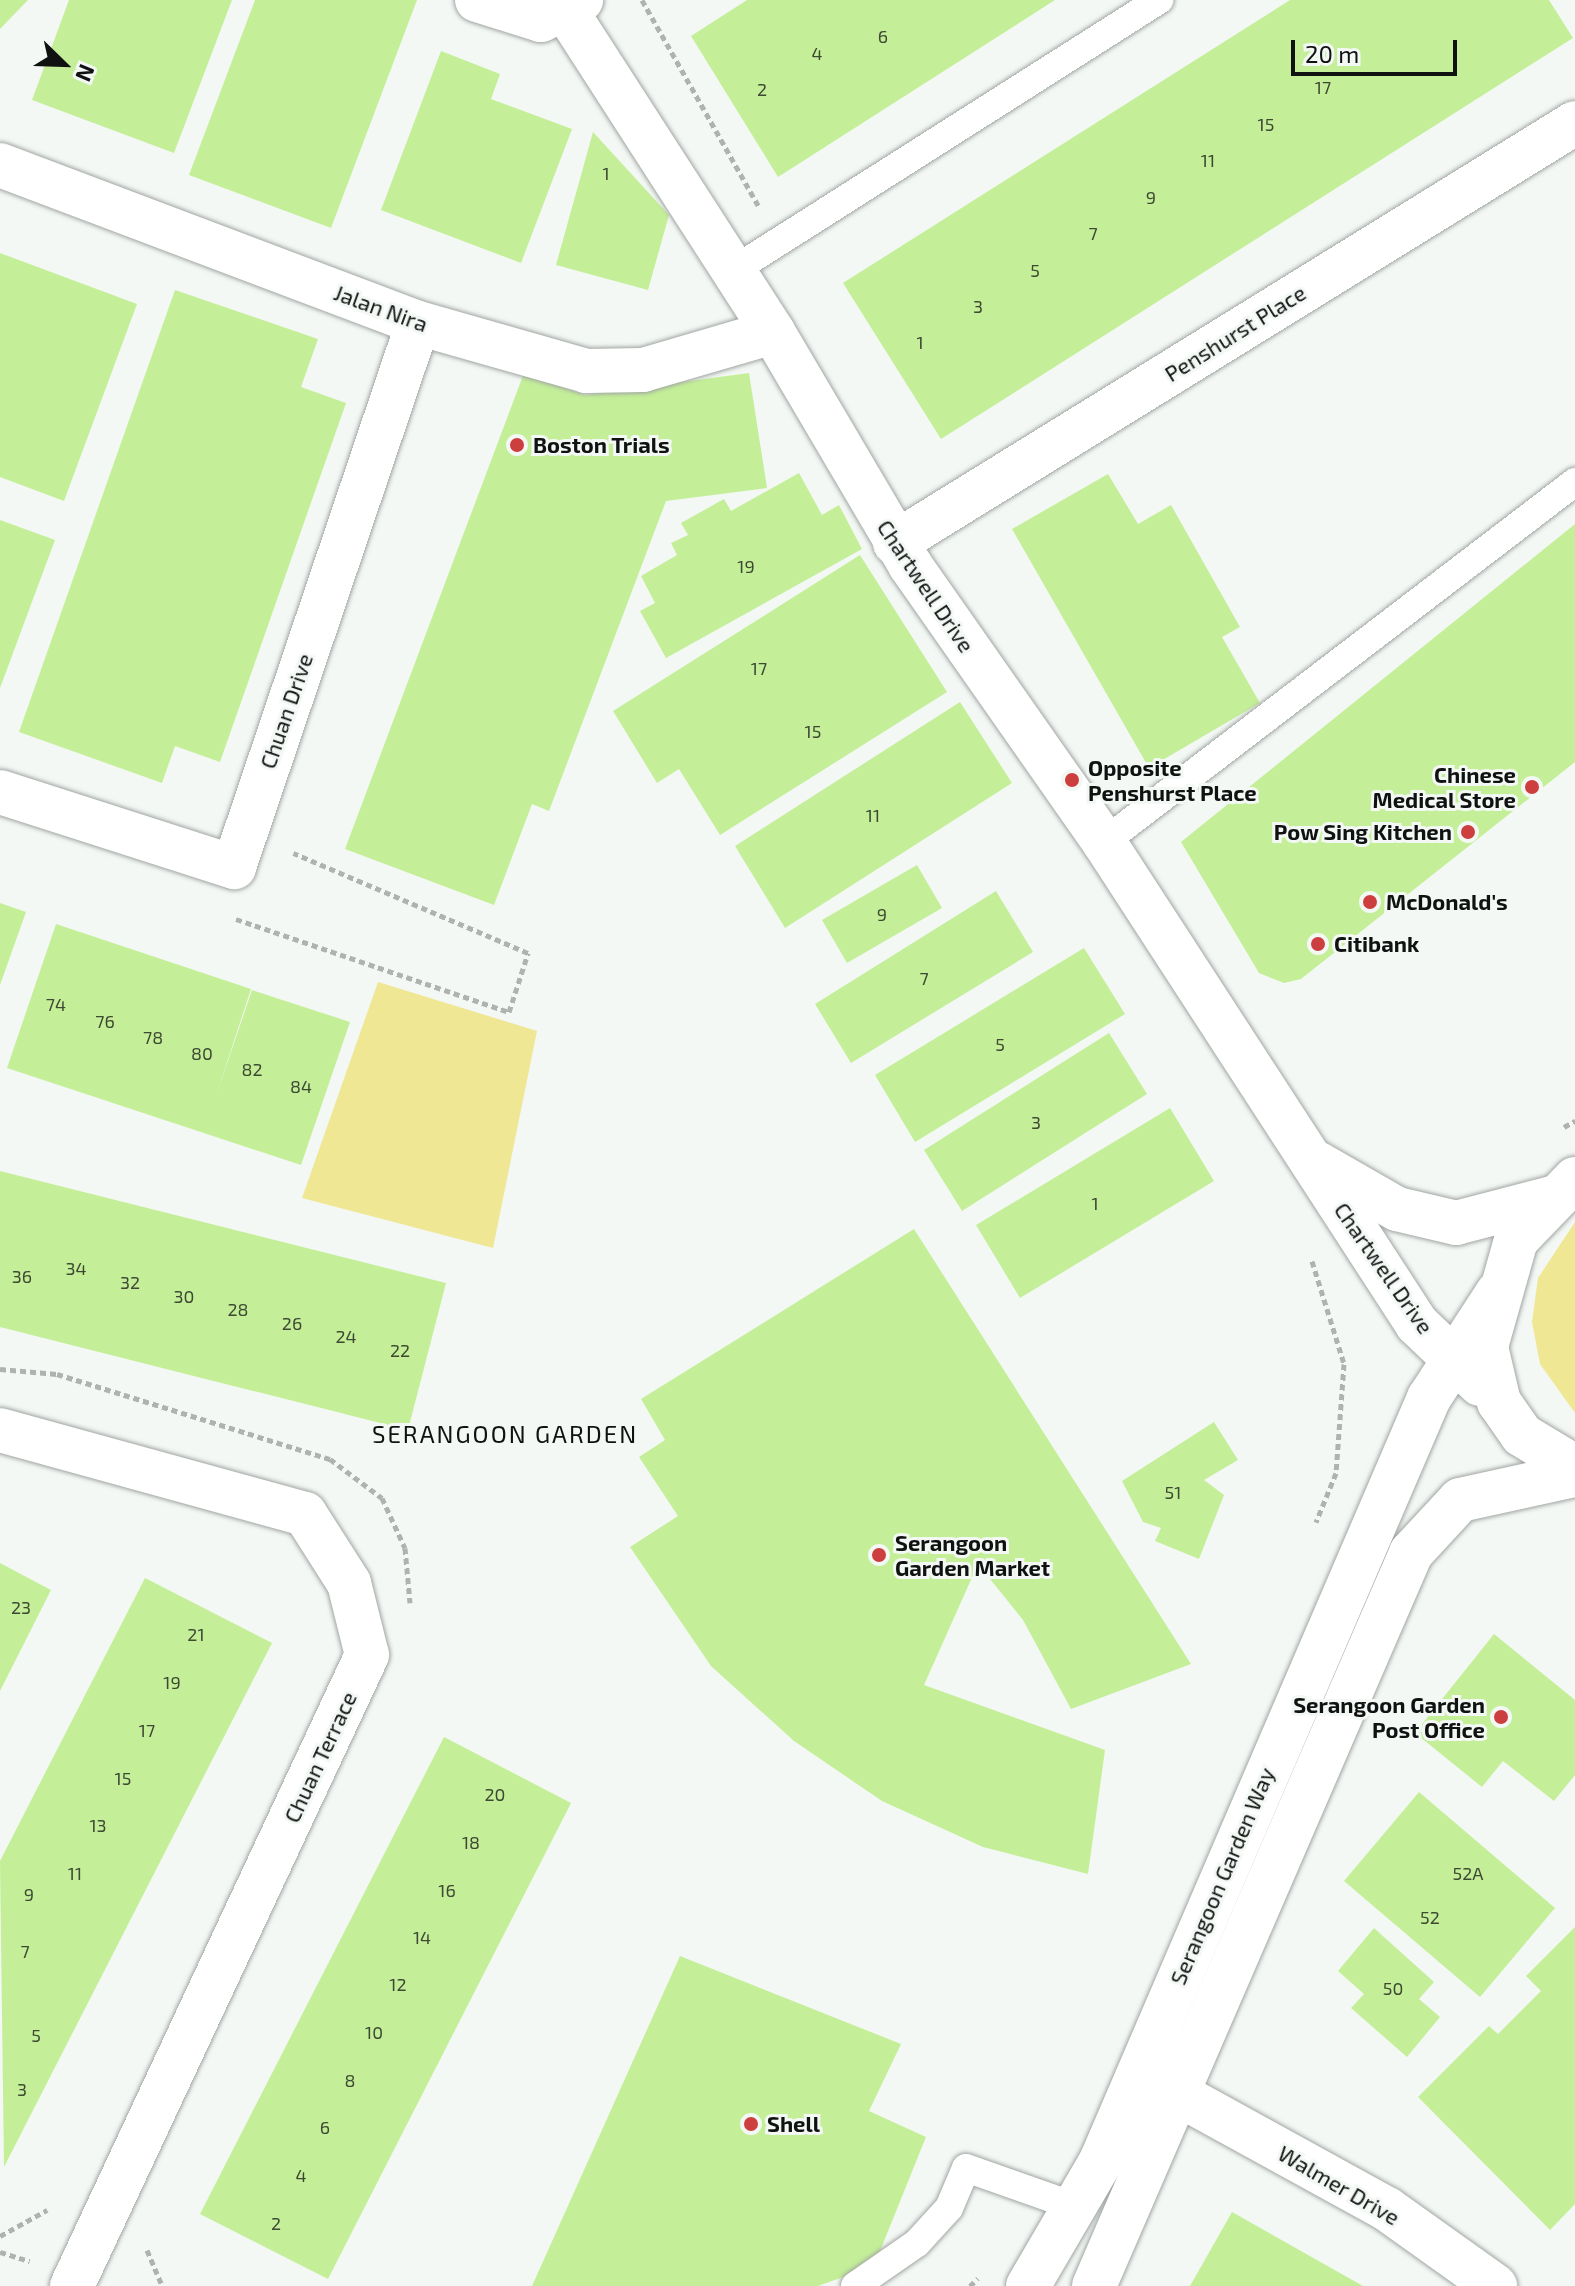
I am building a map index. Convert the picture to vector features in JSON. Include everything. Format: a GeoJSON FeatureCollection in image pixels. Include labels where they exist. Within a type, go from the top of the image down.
{"type":"FeatureCollection","features":[{"type":"Feature","properties":{"kind":"street"},"geometry":{"type":"LineString","coordinates":[[477,0],[541,20],[569,3]]}},
{"type":"Feature","properties":{"kind":"street","name":"Chartwell Drive"},"geometry":{"type":"LineString","coordinates":[[569,3],[773,332],[895,543],[1104,842],[1417,1324],[1499,1402]]}},
{"type":"Feature","properties":{"kind":"street","name":"Penshurst Place"},"geometry":{"type":"LineString","coordinates":[[895,543],[1575,123]]}},
{"type":"Feature","properties":{"kind":"street","name":"Jalan Nira"},"geometry":{"type":"LineString","coordinates":[[0,165],[418,323],[586,371],[643,370],[773,332]]}},
{"type":"Feature","properties":{"kind":"street","name":"Chuan Drive"},"geometry":{"type":"LineString","coordinates":[[0,792],[234,867],[418,323]]}},
{"type":"Feature","properties":{"kind":"street","name":"Chartwell Drive"},"geometry":{"type":"LineString","coordinates":[[1311,1160],[1397,1209],[1456,1223],[1564,1189]]}},
{"type":"Feature","properties":{"kind":"street"},"geometry":{"type":"LineString","coordinates":[[1564,1189],[1516,1240],[1498,1292],[1486,1347],[1499,1402],[1522,1435],[1575,1467]]}},
{"type":"Feature","properties":{"kind":"street","name":"Serangoon Garden Way"},"geometry":{"type":"LineString","coordinates":[[1028,2286],[1077,2207],[1429,1398],[1498,1292]]}},
{"type":"Feature","properties":{"kind":"street","name":"Chuan Terrace"},"geometry":{"type":"LineString","coordinates":[[0,1430],[305,1514],[349,1583],[367,1655],[72,2286]]}},
{"type":"Feature","properties":{"kind":"street","name":"Serangoon Garden Way"},"geometry":{"type":"LineString","coordinates":[[1094,2286],[1411,1553],[1460,1500],[1575,1475]]}},
{"type":"Feature","properties":{"kind":"street","name":"Walmer Drive"},"geometry":{"type":"LineString","coordinates":[[1176,2093],[1387,2209],[1495,2286]]}},
{"type":"Feature","properties":{"kind":"lane"},"geometry":{"type":"LineString","coordinates":[[734,270],[1159,0]]}},
{"type":"Feature","properties":{"kind":"lane"},"geometry":{"type":"LineString","coordinates":[[1104,842],[1575,482]]}},
{"type":"Feature","properties":{"kind":"lane"},"geometry":{"type":"LineString","coordinates":[[855,2286],[917,2243],[949,2208],[966,2168],[1077,2207]]}},
{"type":"Feature","properties":{"kind":"path"},"geometry":{"type":"LineString","coordinates":[[225,916],[509,1012],[528,953],[244,833]]}},
{"type":"Feature","properties":{"kind":"path"},"geometry":{"type":"LineString","coordinates":[[1548,1136],[1575,1121]]}},
{"type":"Feature","properties":{"kind":"path"},"geometry":{"type":"LineString","coordinates":[[1305,1249],[1344,1364],[1336,1473],[1312,1531]]}},
{"type":"Feature","properties":{"kind":"path"},"geometry":{"type":"LineString","coordinates":[[0,1369],[57,1374],[330,1459],[382,1498],[405,1548],[411,1609]]}},
{"type":"Feature","properties":{"kind":"path"},"geometry":{"type":"LineString","coordinates":[[0,2236],[44,2216],[51,2202]]}},
{"type":"Feature","properties":{"kind":"path"},"geometry":{"type":"LineString","coordinates":[[142,2238],[162,2286]]}},
{"type":"Feature","properties":{"kind":"shaded area"},"geometry":{"type":"Polygon","coordinates":[[[378,982],[537,1031],[493,1248],[302,1198],[378,982]]]}},
{"type":"Feature","properties":{"kind":"shaded area"},"geometry":{"type":"Polygon","coordinates":[[[1575,1222],[1575,1413],[1540,1364],[1532,1322],[1538,1278],[1575,1222]]]}},
{"type":"Feature","properties":{"kind":"building"},"geometry":{"type":"Polygon","coordinates":[[[0,0],[28,0],[0,29],[0,0]]]}},
{"type":"Feature","properties":{"kind":"building"},"geometry":{"type":"Polygon","coordinates":[[[69,0],[232,0],[174,153],[32,100],[69,0]]]}},
{"type":"Feature","properties":{"kind":"building"},"geometry":{"type":"Polygon","coordinates":[[[255,0],[417,0],[331,228],[189,175],[255,0]]]}},
{"type":"Feature","properties":{"kind":"building"},"geometry":{"type":"Polygon","coordinates":[[[747,0],[1055,0],[778,177],[691,36],[747,0]]]}},
{"type":"Feature","properties":{"kind":"building"},"geometry":{"type":"Polygon","coordinates":[[[1290,0],[1549,0],[1573,38],[941,439],[843,283],[1290,0]]]}},
{"type":"Feature","properties":{"kind":"building"},"geometry":{"type":"Polygon","coordinates":[[[441,51],[500,74],[491,99],[572,129],[521,263],[381,210],[441,51]]]}},
{"type":"Feature","properties":{"kind":"building"},"geometry":{"type":"Polygon","coordinates":[[[593,132],[669,215],[648,290],[556,265],[593,132]]]}},
{"type":"Feature","properties":{"kind":"building"},"geometry":{"type":"Polygon","coordinates":[[[0,253],[137,304],[64,501],[0,477],[0,253]]]}},
{"type":"Feature","properties":{"kind":"building"},"geometry":{"type":"Polygon","coordinates":[[[175,290],[318,339],[301,387],[346,403],[220,762],[175,746],[162,783],[19,732],[175,290]]]}},
{"type":"Feature","properties":{"kind":"building"},"geometry":{"type":"Polygon","coordinates":[[[524,373],[585,395],[749,373],[767,488],[666,501],[549,811],[532,804],[494,905],[345,849],[524,373]]]}},
{"type":"Feature","properties":{"kind":"building"},"geometry":{"type":"Polygon","coordinates":[[[799,473],[822,515],[839,505],[862,549],[666,658],[640,611],[655,603],[641,576],[677,555],[671,543],[688,535],[681,523],[724,499],[731,511],[799,473]]]}},
{"type":"Feature","properties":{"kind":"building"},"geometry":{"type":"Polygon","coordinates":[[[1108,474],[1138,524],[1171,505],[1240,627],[1222,637],[1260,703],[1149,768],[1012,529],[1108,474]]]}},
{"type":"Feature","properties":{"kind":"building"},"geometry":{"type":"Polygon","coordinates":[[[0,520],[55,540],[0,688],[0,520]]]}},
{"type":"Feature","properties":{"kind":"building"},"geometry":{"type":"Polygon","coordinates":[[[1575,524],[1575,762],[1301,979],[1284,983],[1259,973],[1181,842],[1575,524]]]}},
{"type":"Feature","properties":{"kind":"building"},"geometry":{"type":"Polygon","coordinates":[[[860,555],[947,692],[720,835],[679,769],[657,783],[613,711],[860,555]]]}},
{"type":"Feature","properties":{"kind":"building"},"geometry":{"type":"Polygon","coordinates":[[[960,702],[1012,783],[785,928],[735,846],[960,702]]]}},
{"type":"Feature","properties":{"kind":"building"},"geometry":{"type":"Polygon","coordinates":[[[917,865],[942,908],[847,963],[822,920],[917,865]]]}},
{"type":"Feature","properties":{"kind":"building"},"geometry":{"type":"Polygon","coordinates":[[[996,891],[1033,952],[851,1063],[815,1004],[996,891]]]}},
{"type":"Feature","properties":{"kind":"building"},"geometry":{"type":"Polygon","coordinates":[[[0,903],[26,912],[0,985],[0,903]]]}},
{"type":"Feature","properties":{"kind":"building"},"geometry":{"type":"Polygon","coordinates":[[[56,924],[251,989],[216,1096],[252,990],[350,1022],[301,1165],[7,1068],[56,924]]]}},
{"type":"Feature","properties":{"kind":"building"},"geometry":{"type":"Polygon","coordinates":[[[1084,948],[1125,1014],[915,1142],[875,1075],[1084,948]]]}},
{"type":"Feature","properties":{"kind":"building"},"geometry":{"type":"Polygon","coordinates":[[[1109,1033],[1147,1094],[962,1211],[924,1150],[1109,1033]]]}},
{"type":"Feature","properties":{"kind":"building"},"geometry":{"type":"Polygon","coordinates":[[[1170,1108],[1214,1181],[1020,1298],[976,1225],[1170,1108]]]}},
{"type":"Feature","properties":{"kind":"building"},"geometry":{"type":"Polygon","coordinates":[[[0,1171],[446,1283],[408,1430],[0,1327],[0,1171]]]}},
{"type":"Feature","properties":{"kind":"building","name":"Serangoon Garden Market"},"geometry":{"type":"Polygon","coordinates":[[[914,1229],[1191,1664],[1071,1709],[1023,1620],[978,1564],[924,1685],[1105,1750],[1088,1874],[983,1847],[882,1801],[794,1741],[711,1666],[630,1547],[678,1516],[639,1457],[665,1440],[641,1399],[914,1229]]]}},
{"type":"Feature","properties":{"kind":"building"},"geometry":{"type":"Polygon","coordinates":[[[1214,1422],[1238,1460],[1204,1480],[1224,1495],[1199,1559],[1155,1541],[1161,1528],[1143,1522],[1122,1481],[1214,1422]]]}},
{"type":"Feature","properties":{"kind":"building"},"geometry":{"type":"Polygon","coordinates":[[[0,1563],[51,1590],[0,1691],[0,1563]]]}},
{"type":"Feature","properties":{"kind":"building"},"geometry":{"type":"Polygon","coordinates":[[[145,1578],[272,1643],[4,2167],[0,1861],[145,1578]]]}},
{"type":"Feature","properties":{"kind":"building","name":"Serangoon Garden Post Office"},"geometry":{"type":"Polygon","coordinates":[[[1494,1634],[1575,1700],[1575,1775],[1554,1801],[1503,1761],[1482,1787],[1415,1733],[1494,1634]]]}},
{"type":"Feature","properties":{"kind":"building"},"geometry":{"type":"Polygon","coordinates":[[[444,1737],[571,1803],[328,2279],[200,2214],[444,1737]]]}},
{"type":"Feature","properties":{"kind":"building"},"geometry":{"type":"Polygon","coordinates":[[[1419,1792],[1555,1908],[1480,1997],[1344,1881],[1419,1792]]]}},
{"type":"Feature","properties":{"kind":"building"},"geometry":{"type":"Polygon","coordinates":[[[1575,1927],[1575,2204],[1550,2230],[1418,2097],[1489,2026],[1498,2034],[1541,1991],[1526,1976],[1575,1927]]]}},
{"type":"Feature","properties":{"kind":"building"},"geometry":{"type":"Polygon","coordinates":[[[1374,1928],[1434,1982],[1419,1999],[1440,2017],[1407,2057],[1351,2008],[1364,1994],[1338,1971],[1374,1928]]]}},
{"type":"Feature","properties":{"kind":"building","name":"Shell"},"geometry":{"type":"Polygon","coordinates":[[[680,1956],[901,2044],[869,2111],[926,2137],[874,2266],[818,2286],[532,2286],[680,1956]]]}},
{"type":"Feature","properties":{"kind":"building"},"geometry":{"type":"Polygon","coordinates":[[[1232,2212],[1363,2286],[1190,2286],[1232,2212]]]}},
{"type":"Feature","properties":{"kind":"place","name":"Boston Trials"},"geometry":{"type":"Point","coordinates":[517,445]}},
{"type":"Feature","properties":{"kind":"place","name":"Opposite Penshurst Place"},"geometry":{"type":"Point","coordinates":[1072,780]}},
{"type":"Feature","properties":{"kind":"place","name":"Chinese Medical Store"},"geometry":{"type":"Point","coordinates":[1532,787]}},
{"type":"Feature","properties":{"kind":"place","name":"Pow Sing Kitchen"},"geometry":{"type":"Point","coordinates":[1468,832]}},
{"type":"Feature","properties":{"kind":"place","name":"McDonald's"},"geometry":{"type":"Point","coordinates":[1370,902]}},
{"type":"Feature","properties":{"kind":"place","name":"Citibank"},"geometry":{"type":"Point","coordinates":[1318,944]}},
{"type":"Feature","properties":{"kind":"place","name":"Serangoon Garden Market"},"geometry":{"type":"Point","coordinates":[879,1555]}},
{"type":"Feature","properties":{"kind":"place","name":"Serangoon Garden Post Office"},"geometry":{"type":"Point","coordinates":[1501,1717]}},
{"type":"Feature","properties":{"kind":"place","name":"Shell"},"geometry":{"type":"Point","coordinates":[751,2124]}},
{"type":"Feature","properties":{"kind":"district","name":"SERANGOON GARDEN"},"geometry":{"type":"Point","coordinates":[505,1434]}}]}
